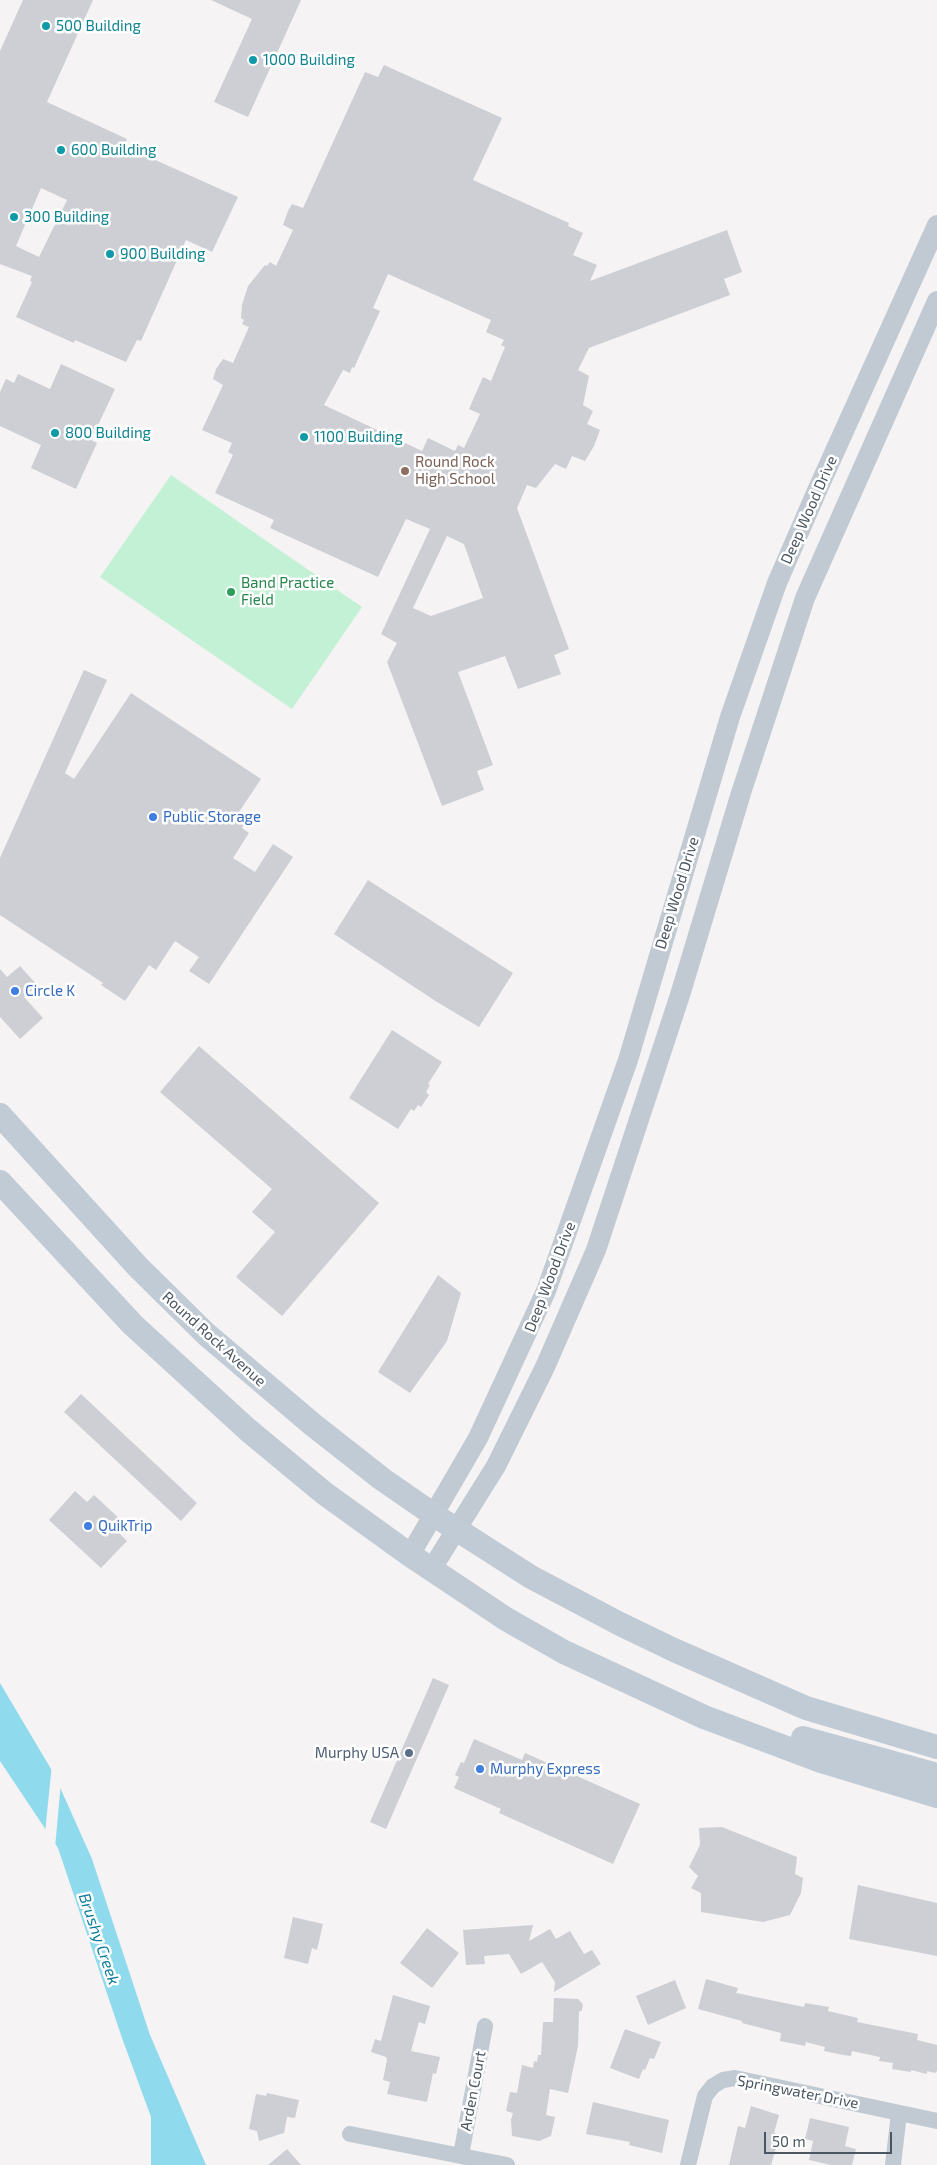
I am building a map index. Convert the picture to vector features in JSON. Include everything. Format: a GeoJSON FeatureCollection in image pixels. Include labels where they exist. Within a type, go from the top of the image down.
{"type":"FeatureCollection","features":[{"type":"Feature","properties":{"kind":"main road","name":"Round Rock Avenue"},"geometry":{"type":"LineString","coordinates":[[0,1115],[138,1267],[206,1334],[312,1424],[382,1479],[434,1515],[497,1556],[564,1595],[680,1653],[806,1708],[937,1747]]}},
{"type":"Feature","properties":{"kind":"main road"},"geometry":{"type":"LineString","coordinates":[[0,1182],[104,1296],[162,1354],[248,1430],[317,1487],[431,1570],[506,1619],[564,1652],[617,1678],[748,1734],[822,1761],[937,1796]]}},
{"type":"Feature","properties":{"kind":"main road"},"geometry":{"type":"LineString","coordinates":[[748,1734],[779,1730],[827,1746],[937,1775]]}},
{"type":"Feature","properties":{"kind":"street","name":"Deep Wood Drive"},"geometry":{"type":"LineString","coordinates":[[410,1555],[478,1438],[546,1291],[628,1060],[730,717],[777,584],[816,493],[937,226]]}},
{"type":"Feature","properties":{"kind":"street","name":"Deep Wood Drive"},"geometry":{"type":"LineString","coordinates":[[431,1570],[496,1466],[545,1367],[596,1250],[680,995],[741,793],[806,598],[937,301]]}},
{"type":"Feature","properties":{"kind":"street","name":"Arden Court"},"geometry":{"type":"LineString","coordinates":[[460,2155],[485,2026]]}},
{"type":"Feature","properties":{"kind":"street","name":"Springwater Drive"},"geometry":{"type":"LineString","coordinates":[[688,2165],[705,2096],[713,2086],[723,2080],[735,2078],[937,2121]]}},
{"type":"Feature","properties":{"kind":"street"},"geometry":{"type":"LineString","coordinates":[[893,2165],[899,2113]]}},
{"type":"Feature","properties":{"kind":"street"},"geometry":{"type":"LineString","coordinates":[[350,2134],[507,2165]]}},
{"type":"Feature","properties":{"kind":"green space","name":"Band Practice Field"},"geometry":{"type":"Polygon","coordinates":[[[171,475],[362,607],[292,709],[100,577],[171,475]]]}},
{"type":"Feature","properties":{"kind":"water","name":"Brushy Creek"},"geometry":{"type":"Polygon","coordinates":[[[0,1683],[54,1774],[92,1859],[150,2035],[206,2165],[151,2165],[151,2117],[122,2038],[58,1848],[0,1761],[0,1683]]]}},
{"type":"Feature","properties":{"kind":"pier"},"geometry":{"type":"Polygon","coordinates":[[[52,1764],[61,1782],[55,1848],[45,1833],[52,1764]]]}},
{"type":"Feature","properties":{"kind":"building"},"geometry":{"type":"Polygon","coordinates":[[[23,0],[93,0],[47,102],[127,139],[124,146],[238,197],[212,252],[186,240],[141,341],[137,340],[126,362],[75,340],[74,343],[16,317],[32,282],[30,281],[32,276],[0,264],[0,51],[23,0]],[[41,188],[16,246],[39,257],[67,200],[41,188]]]}},
{"type":"Feature","properties":{"kind":"building","name":"1000 Building"},"geometry":{"type":"Polygon","coordinates":[[[211,0],[301,0],[248,117],[214,102],[252,19],[211,0]]]}},
{"type":"Feature","properties":{"kind":"building","name":"1100 Building"},"geometry":{"type":"Polygon","coordinates":[[[384,65],[502,118],[473,180],[569,223],[568,226],[583,233],[573,255],[597,265],[590,281],[727,230],[742,272],[724,279],[730,295],[589,348],[578,370],[589,376],[583,405],[593,411],[587,424],[600,430],[594,446],[585,461],[572,456],[566,469],[555,464],[536,488],[527,485],[517,508],[569,649],[554,655],[561,674],[518,689],[505,656],[458,672],[493,765],[477,771],[484,790],[442,806],[387,662],[397,643],[381,634],[430,529],[406,519],[378,577],[270,528],[274,520],[215,493],[233,455],[228,452],[232,443],[202,430],[223,385],[213,379],[216,369],[223,359],[233,363],[249,327],[242,324],[244,320],[241,318],[242,305],[248,286],[265,265],[267,266],[270,262],[276,266],[293,230],[283,225],[288,211],[292,204],[303,208],[365,72],[378,77],[384,65]],[[388,274],[373,308],[380,311],[354,368],[352,367],[350,373],[343,370],[324,405],[422,451],[428,438],[455,451],[458,445],[464,448],[480,414],[469,409],[483,377],[491,381],[505,347],[501,345],[504,340],[486,332],[491,320],[388,274]],[[447,536],[413,608],[431,616],[483,598],[464,544],[447,536]]]}},
{"type":"Feature","properties":{"kind":"building","name":"800 Building"},"geometry":{"type":"Polygon","coordinates":[[[61,364],[115,389],[91,440],[97,443],[76,489],[31,468],[41,445],[0,426],[0,392],[6,379],[14,383],[18,374],[50,389],[61,364]]]}},
{"type":"Feature","properties":{"kind":"building"},"geometry":{"type":"Polygon","coordinates":[[[84,670],[107,680],[65,773],[74,779],[131,693],[261,779],[237,815],[246,821],[242,828],[249,833],[233,858],[255,872],[273,844],[293,857],[209,984],[189,971],[199,957],[175,941],[156,970],[149,965],[125,1001],[101,985],[103,983],[0,915],[0,858],[84,670]]]}},
{"type":"Feature","properties":{"kind":"building"},"geometry":{"type":"Polygon","coordinates":[[[368,880],[513,973],[479,1027],[437,1002],[334,934],[368,880]]]}},
{"type":"Feature","properties":{"kind":"building"},"geometry":{"type":"Polygon","coordinates":[[[20,966],[37,985],[24,997],[43,1018],[20,1039],[0,1017],[0,969],[7,977],[20,966]]]}},
{"type":"Feature","properties":{"kind":"building"},"geometry":{"type":"Polygon","coordinates":[[[392,1030],[442,1062],[428,1084],[430,1085],[426,1092],[429,1095],[421,1107],[418,1105],[414,1111],[411,1109],[398,1129],[349,1098],[392,1030]]]}},
{"type":"Feature","properties":{"kind":"building"},"geometry":{"type":"Polygon","coordinates":[[[199,1046],[379,1203],[282,1316],[236,1277],[275,1232],[252,1212],[272,1189],[160,1092],[199,1046]]]}},
{"type":"Feature","properties":{"kind":"building"},"geometry":{"type":"Polygon","coordinates":[[[438,1275],[461,1293],[447,1341],[410,1393],[378,1372],[438,1275]]]}},
{"type":"Feature","properties":{"kind":"building","name":"QuikTrip"},"geometry":{"type":"Polygon","coordinates":[[[81,1394],[197,1503],[181,1521],[64,1412],[81,1394]]]}},
{"type":"Feature","properties":{"kind":"building","name":"QuikTrip"},"geometry":{"type":"Polygon","coordinates":[[[75,1491],[87,1502],[94,1495],[123,1522],[116,1530],[127,1541],[101,1568],[49,1520],[75,1491]]]}},
{"type":"Feature","properties":{"kind":"building","name":"Murphy USA"},"geometry":{"type":"Polygon","coordinates":[[[433,1678],[449,1685],[386,1829],[370,1822],[433,1678]]]}},
{"type":"Feature","properties":{"kind":"building"},"geometry":{"type":"Polygon","coordinates":[[[474,1739],[522,1760],[525,1753],[640,1804],[613,1864],[499,1813],[501,1809],[454,1788],[459,1777],[455,1775],[461,1762],[464,1763],[474,1739]]]}},
{"type":"Feature","properties":{"kind":"building"},"geometry":{"type":"Polygon","coordinates":[[[722,1827],[797,1857],[795,1874],[803,1878],[801,1893],[790,1915],[763,1922],[701,1912],[701,1893],[691,1888],[698,1876],[689,1867],[700,1845],[699,1828],[722,1827]]]}},
{"type":"Feature","properties":{"kind":"building"},"geometry":{"type":"Polygon","coordinates":[[[858,1885],[937,1903],[937,1956],[849,1939],[858,1885]]]}},
{"type":"Feature","properties":{"kind":"building"},"geometry":{"type":"Polygon","coordinates":[[[293,1917],[323,1924],[317,1950],[312,1948],[308,1964],[284,1958],[293,1917]]]}},
{"type":"Feature","properties":{"kind":"building"},"geometry":{"type":"Polygon","coordinates":[[[533,1925],[529,1941],[550,1929],[556,1939],[570,1931],[584,1954],[592,1950],[601,1964],[554,1992],[555,1982],[542,1962],[521,1974],[509,1954],[484,1956],[485,1964],[466,1965],[463,1930],[533,1925]]]}},
{"type":"Feature","properties":{"kind":"building"},"geometry":{"type":"Polygon","coordinates":[[[427,1928],[459,1953],[432,1988],[400,1963],[427,1928]]]}},
{"type":"Feature","properties":{"kind":"building"},"geometry":{"type":"Polygon","coordinates":[[[706,1979],[738,1988],[736,1993],[804,2007],[805,2003],[829,2007],[828,2011],[858,2018],[857,2022],[918,2034],[917,2040],[937,2045],[937,2071],[935,2073],[927,2071],[927,2074],[911,2070],[911,2072],[892,2069],[893,2063],[879,2061],[880,2057],[852,2051],[851,2056],[843,2055],[824,2051],[825,2047],[806,2042],[805,2046],[780,2041],[781,2033],[698,2009],[706,1979]]]}},
{"type":"Feature","properties":{"kind":"building"},"geometry":{"type":"Polygon","coordinates":[[[675,1980],[686,2008],[648,2025],[636,1996],[675,1980]]]}},
{"type":"Feature","properties":{"kind":"building"},"geometry":{"type":"Polygon","coordinates":[[[393,1995],[430,2006],[425,2024],[419,2022],[411,2051],[440,2057],[436,2074],[433,2073],[427,2102],[387,2094],[390,2082],[383,2080],[386,2057],[371,2052],[375,2039],[381,2041],[393,1995]]]}},
{"type":"Feature","properties":{"kind":"building"},"geometry":{"type":"Polygon","coordinates":[[[554,1998],[578,1999],[583,2004],[582,2010],[579,2012],[578,2046],[568,2093],[550,2089],[546,2115],[555,2117],[551,2136],[539,2141],[512,2136],[511,2120],[513,2113],[506,2111],[510,2092],[517,2093],[522,2065],[533,2068],[534,2061],[537,2062],[538,2055],[541,2055],[543,2022],[553,2022],[554,1998]]]}},
{"type":"Feature","properties":{"kind":"building"},"geometry":{"type":"Polygon","coordinates":[[[625,2029],[661,2042],[654,2059],[650,2058],[639,2079],[610,2068],[625,2029]]]}},
{"type":"Feature","properties":{"kind":"building"},"geometry":{"type":"Polygon","coordinates":[[[267,2093],[299,2100],[295,2118],[287,2117],[284,2133],[259,2141],[257,2131],[249,2129],[256,2094],[266,2096],[267,2093]]]}},
{"type":"Feature","properties":{"kind":"building"},"geometry":{"type":"Polygon","coordinates":[[[593,2102],[669,2120],[662,2153],[629,2145],[630,2142],[586,2134],[593,2102]]]}},
{"type":"Feature","properties":{"kind":"building"},"geometry":{"type":"Polygon","coordinates":[[[751,2106],[779,2115],[774,2133],[780,2135],[771,2165],[729,2165],[738,2126],[745,2128],[751,2106]]]}},
{"type":"Feature","properties":{"kind":"building"},"geometry":{"type":"Polygon","coordinates":[[[810,2118],[849,2127],[845,2146],[856,2149],[852,2165],[831,2165],[809,2160],[813,2141],[805,2139],[810,2118]]]}},
{"type":"Feature","properties":{"kind":"building"},"geometry":{"type":"Polygon","coordinates":[[[287,2149],[301,2165],[268,2165],[287,2149]]]}},
{"type":"Feature","properties":{"kind":"place","name":"500 Building"},"geometry":{"type":"Point","coordinates":[46,26]}},
{"type":"Feature","properties":{"kind":"place","name":"1000 Building"},"geometry":{"type":"Point","coordinates":[253,60]}},
{"type":"Feature","properties":{"kind":"place","name":"600 Building"},"geometry":{"type":"Point","coordinates":[61,150]}},
{"type":"Feature","properties":{"kind":"place","name":"300 Building"},"geometry":{"type":"Point","coordinates":[14,217]}},
{"type":"Feature","properties":{"kind":"place","name":"900 Building"},"geometry":{"type":"Point","coordinates":[110,254]}},
{"type":"Feature","properties":{"kind":"place","name":"800 Building"},"geometry":{"type":"Point","coordinates":[55,433]}},
{"type":"Feature","properties":{"kind":"place","name":"1100 Building"},"geometry":{"type":"Point","coordinates":[304,437]}},
{"type":"Feature","properties":{"kind":"place","name":"Round Rock High School"},"geometry":{"type":"Point","coordinates":[405,471]}},
{"type":"Feature","properties":{"kind":"place","name":"Band Practice Field"},"geometry":{"type":"Point","coordinates":[231,592]}},
{"type":"Feature","properties":{"kind":"place","name":"Public Storage"},"geometry":{"type":"Point","coordinates":[153,817]}},
{"type":"Feature","properties":{"kind":"place","name":"Circle K"},"geometry":{"type":"Point","coordinates":[15,991]}},
{"type":"Feature","properties":{"kind":"place","name":"QuikTrip"},"geometry":{"type":"Point","coordinates":[88,1526]}},
{"type":"Feature","properties":{"kind":"place","name":"Murphy USA"},"geometry":{"type":"Point","coordinates":[409,1753]}},
{"type":"Feature","properties":{"kind":"place","name":"Murphy Express"},"geometry":{"type":"Point","coordinates":[480,1769]}}]}
